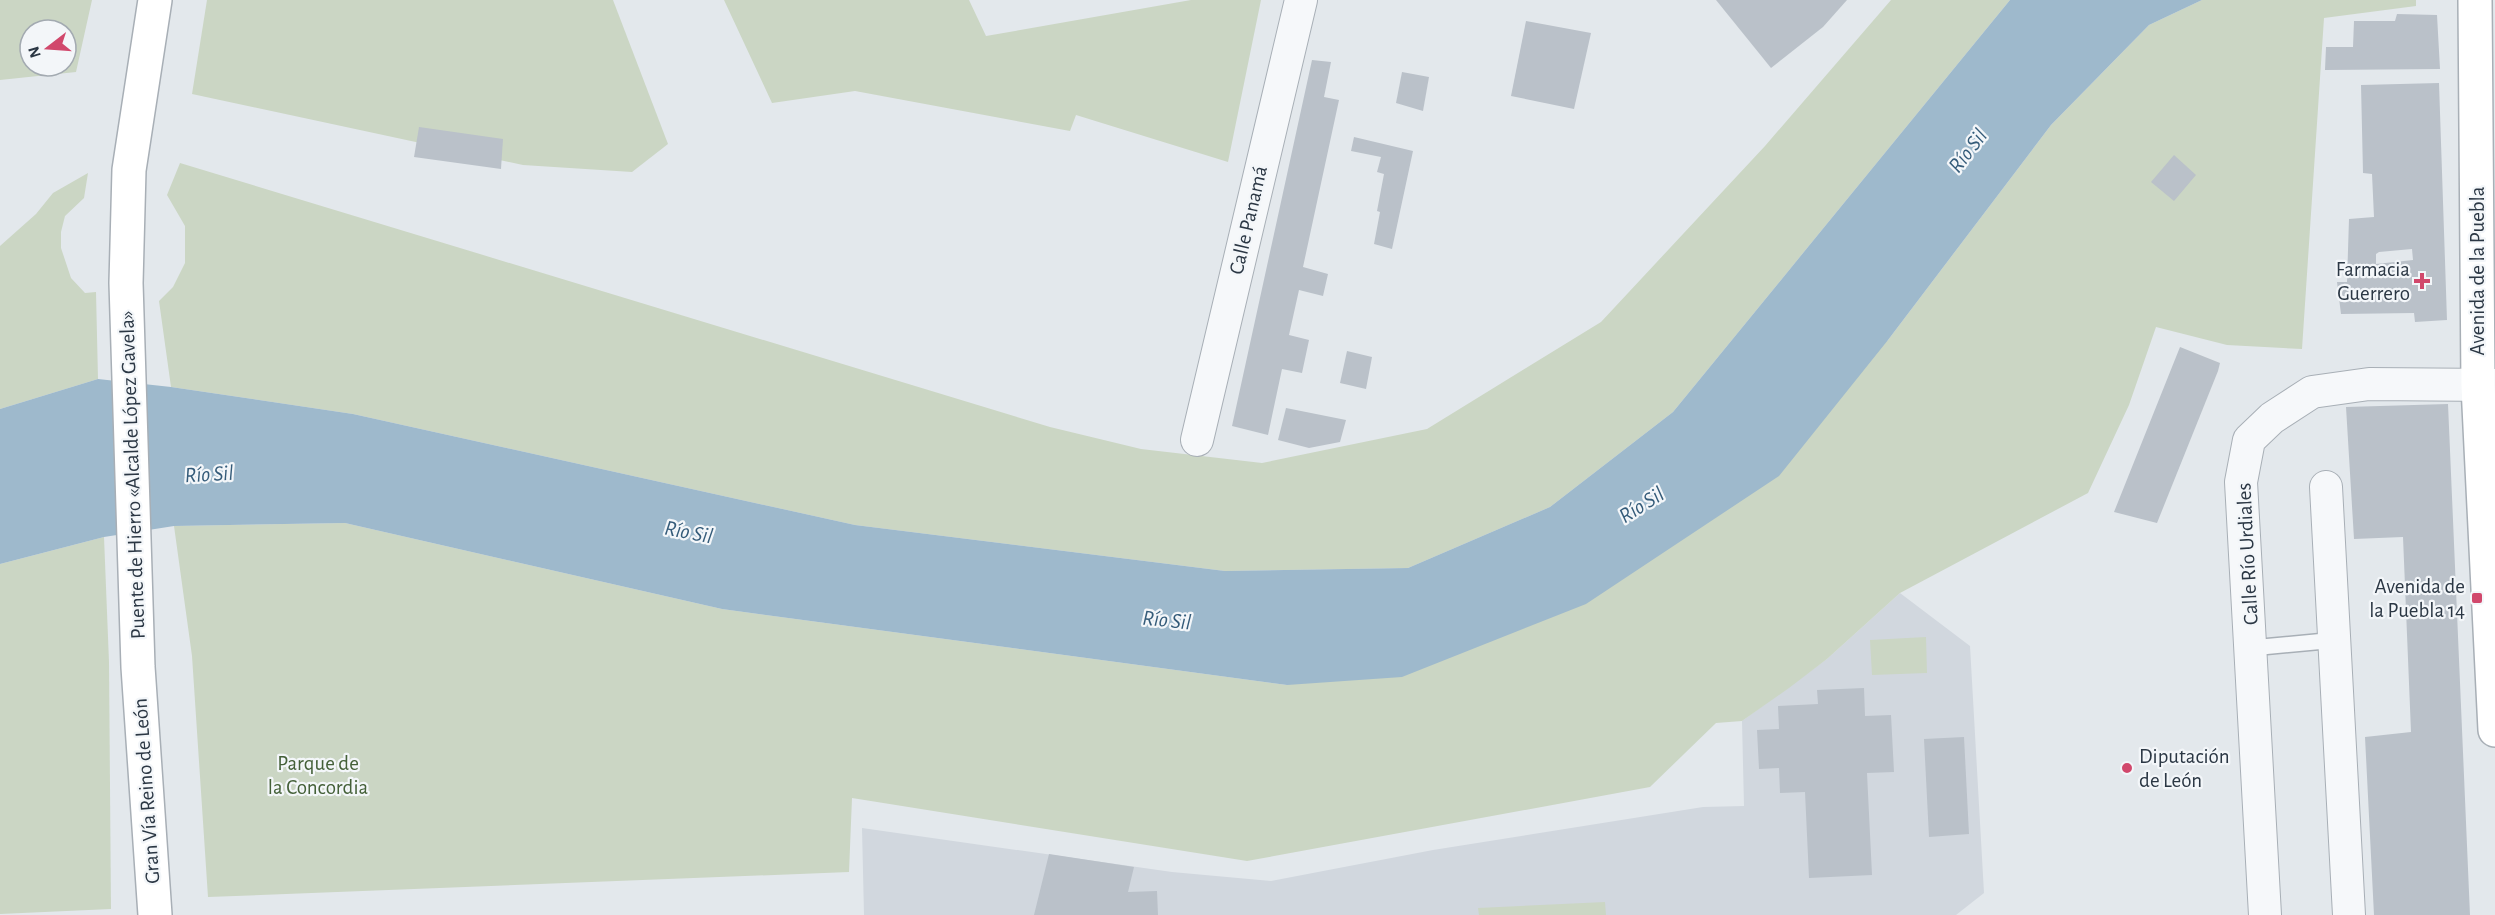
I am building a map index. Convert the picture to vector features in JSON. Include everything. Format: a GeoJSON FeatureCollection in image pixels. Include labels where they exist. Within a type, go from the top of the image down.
{"type":"FeatureCollection","features":[{"type":"Feature","properties":{"kind":"street","name":"Puente de Hierro «Alcalde López Gavela»"},"geometry":{"type":"LineString","coordinates":[[138,667],[126,282],[129,170],[155,0]]}},
{"type":"Feature","properties":{"kind":"street","name":"Calle Panamá"},"geometry":{"type":"LineString","coordinates":[[1197,440],[1301,0]]}},
{"type":"Feature","properties":{"kind":"street","name":"Avenida de la Puebla"},"geometry":{"type":"LineString","coordinates":[[2476,14],[2486,102],[2476,299],[2486,386],[2494,712]]}},
{"type":"Feature","properties":{"kind":"street"},"geometry":{"type":"LineString","coordinates":[[2476,299],[2495,326]]}},
{"type":"Feature","properties":{"kind":"street","name":"Calle Río Urdiales"},"geometry":{"type":"LineString","coordinates":[[2265,915],[2241,482],[2249,440],[2272,418],[2312,392],[2369,384],[2486,386]]}},
{"type":"Feature","properties":{"kind":"street"},"geometry":{"type":"LineString","coordinates":[[2326,487],[2349,915]]}},
{"type":"Feature","properties":{"kind":"street","name":"Gran Vía Reino de León"},"geometry":{"type":"LineString","coordinates":[[138,667],[155,915]]}},
{"type":"Feature","properties":{"kind":"lane"},"geometry":{"type":"LineString","coordinates":[[2251,648],[2336,640]]}},
{"type":"Feature","properties":{"kind":"shaded area"},"geometry":{"type":"Polygon","coordinates":[[[1900,593],[1970,646],[1984,893],[1956,915],[864,915],[862,828],[1172,872],[1271,881],[1433,850],[1703,807],[1744,806],[1742,721],[1827,659],[1900,593]]]}},
{"type":"Feature","properties":{"kind":"green space"},"geometry":{"type":"Polygon","coordinates":[[[0,0],[92,0],[78,63],[78,18],[18,18],[19,78],[0,80],[0,0]]]}},
{"type":"Feature","properties":{"kind":"green space"},"geometry":{"type":"Polygon","coordinates":[[[207,0],[613,0],[668,144],[632,172],[523,165],[192,94],[207,0]]]}},
{"type":"Feature","properties":{"kind":"green space"},"geometry":{"type":"Polygon","coordinates":[[[724,0],[969,0],[986,36],[1191,0],[1261,0],[1228,162],[1076,115],[1070,131],[855,91],[772,103],[724,0]]]}},
{"type":"Feature","properties":{"kind":"green space"},"geometry":{"type":"Polygon","coordinates":[[[1891,0],[2010,0],[1673,412],[1550,507],[1408,568],[1225,571],[855,525],[353,414],[171,387],[159,301],[173,287],[185,263],[185,226],[167,195],[180,163],[1050,427],[1141,449],[1262,463],[1427,429],[1601,322],[1765,146],[1891,0]]]}},
{"type":"Feature","properties":{"kind":"green space","name":"Parque de la Concordia"},"geometry":{"type":"Polygon","coordinates":[[[2202,0],[2416,0],[2416,6],[2324,18],[2302,349],[2227,345],[2156,327],[2129,405],[2088,493],[1900,593],[1827,659],[1789,688],[1742,721],[1716,723],[1650,787],[1247,861],[852,798],[849,872],[208,897],[192,656],[174,526],[345,523],[722,609],[1287,685],[1888,340],[2051,125],[2149,25],[2202,0]]]}},
{"type":"Feature","properties":{"kind":"green space"},"geometry":{"type":"Polygon","coordinates":[[[88,173],[84,198],[65,216],[61,232],[61,248],[71,278],[85,293],[96,292],[98,379],[0,409],[0,246],[36,214],[53,193],[88,173]]]}},
{"type":"Feature","properties":{"kind":"green space"},"geometry":{"type":"Polygon","coordinates":[[[104,537],[109,662],[111,909],[0,914],[0,564],[104,537]]]}},
{"type":"Feature","properties":{"kind":"green space"},"geometry":{"type":"Polygon","coordinates":[[[1926,637],[1927,673],[1872,675],[1870,640],[1926,637]]]}},
{"type":"Feature","properties":{"kind":"green space"},"geometry":{"type":"Polygon","coordinates":[[[1605,902],[1606,915],[1479,915],[1478,908],[1605,902]]]}},
{"type":"Feature","properties":{"kind":"water","name":"Río Sil"},"geometry":{"type":"Polygon","coordinates":[[[2010,0],[2202,0],[2149,25],[2051,125],[1888,340],[1779,476],[1586,604],[1402,677],[1287,685],[722,609],[345,523],[174,526],[104,537],[0,564],[0,409],[98,379],[171,387],[353,414],[855,525],[1225,571],[1408,568],[1550,507],[1673,412],[2010,0]]]}},
{"type":"Feature","properties":{"kind":"building"},"geometry":{"type":"Polygon","coordinates":[[[1716,0],[1847,0],[1823,27],[1771,68],[1716,0]]]}},
{"type":"Feature","properties":{"kind":"building"},"geometry":{"type":"Polygon","coordinates":[[[2397,14],[2437,15],[2440,69],[2325,70],[2326,47],[2353,47],[2354,21],[2395,21],[2397,14]]]}},
{"type":"Feature","properties":{"kind":"building"},"geometry":{"type":"Polygon","coordinates":[[[1526,21],[1591,33],[1574,109],[1511,96],[1526,21]]]}},
{"type":"Feature","properties":{"kind":"building"},"geometry":{"type":"Polygon","coordinates":[[[1312,60],[1331,62],[1324,97],[1339,100],[1303,267],[1328,274],[1323,296],[1299,290],[1289,335],[1309,340],[1302,373],[1282,369],[1268,435],[1232,426],[1312,60]]]}},
{"type":"Feature","properties":{"kind":"building"},"geometry":{"type":"Polygon","coordinates":[[[1402,72],[1429,77],[1423,111],[1396,103],[1402,72]]]}},
{"type":"Feature","properties":{"kind":"building"},"geometry":{"type":"Polygon","coordinates":[[[2439,83],[2447,320],[2415,322],[2414,313],[2341,314],[2337,282],[2347,282],[2349,219],[2374,217],[2372,174],[2363,173],[2361,85],[2439,83]],[[2412,249],[2376,254],[2376,264],[2413,260],[2412,249]]]}},
{"type":"Feature","properties":{"kind":"building"},"geometry":{"type":"Polygon","coordinates":[[[419,127],[503,139],[501,169],[414,157],[419,127]]]}},
{"type":"Feature","properties":{"kind":"building"},"geometry":{"type":"Polygon","coordinates":[[[1354,137],[1413,151],[1392,249],[1374,244],[1384,174],[1377,172],[1381,157],[1351,151],[1354,137]]]}},
{"type":"Feature","properties":{"kind":"building"},"geometry":{"type":"Polygon","coordinates":[[[2174,155],[2196,175],[2174,201],[2151,182],[2174,155]]]}},
{"type":"Feature","properties":{"kind":"building"},"geometry":{"type":"Polygon","coordinates":[[[2180,347],[2220,363],[2218,371],[2157,523],[2114,512],[2180,347]]]}},
{"type":"Feature","properties":{"kind":"building"},"geometry":{"type":"Polygon","coordinates":[[[1347,351],[1372,357],[1366,389],[1340,383],[1347,351]]]}},
{"type":"Feature","properties":{"kind":"building"},"geometry":{"type":"Polygon","coordinates":[[[2448,404],[2470,915],[2374,915],[2365,737],[2411,732],[2403,537],[2354,539],[2346,407],[2448,404]]]}},
{"type":"Feature","properties":{"kind":"building"},"geometry":{"type":"Polygon","coordinates":[[[1286,408],[1346,420],[1340,442],[1309,448],[1278,440],[1286,408]]]}},
{"type":"Feature","properties":{"kind":"building"},"geometry":{"type":"Polygon","coordinates":[[[1864,688],[1865,716],[1891,715],[1894,772],[1867,773],[1872,875],[1809,878],[1805,792],[1780,793],[1779,768],[1759,769],[1757,730],[1779,729],[1778,706],[1818,704],[1817,690],[1864,688]]]}},
{"type":"Feature","properties":{"kind":"building"},"geometry":{"type":"Polygon","coordinates":[[[1964,737],[1969,834],[1929,837],[1924,739],[1964,737]]]}},
{"type":"Feature","properties":{"kind":"building"},"geometry":{"type":"Polygon","coordinates":[[[1049,854],[1134,867],[1128,892],[1157,891],[1158,915],[1034,915],[1049,854]]]}},
{"type":"Feature","properties":{"kind":"place","name":"Farmacia Guerrero"},"geometry":{"type":"Point","coordinates":[2422,281]}},
{"type":"Feature","properties":{"kind":"place","name":"Avenida de la Puebla 14"},"geometry":{"type":"Point","coordinates":[2477,598]}},
{"type":"Feature","properties":{"kind":"place","name":"Diputación de León"},"geometry":{"type":"Point","coordinates":[2127,768]}}]}
